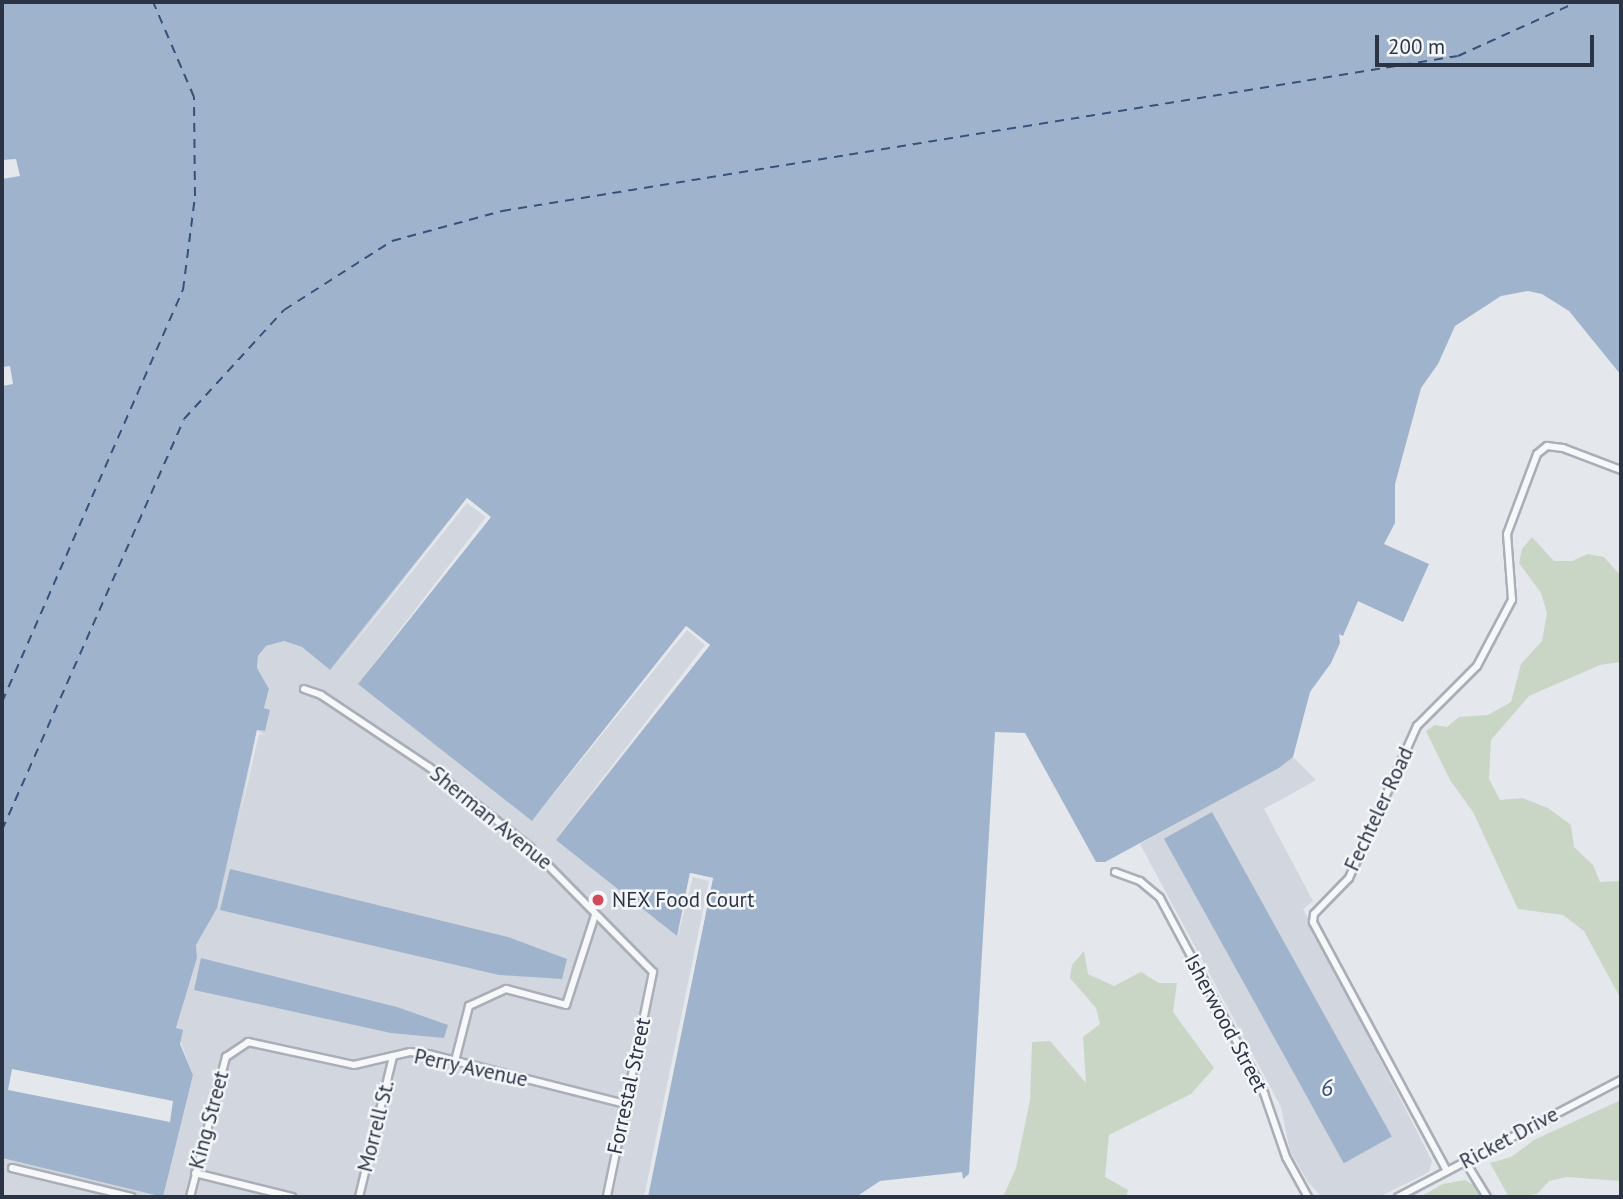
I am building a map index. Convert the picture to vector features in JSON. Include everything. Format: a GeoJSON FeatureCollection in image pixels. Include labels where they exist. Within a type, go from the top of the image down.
{"type":"FeatureCollection","features":[{"type":"Feature","properties":{"kind":"street","name":"Fechteler Road"},"geometry":{"type":"LineString","coordinates":[[1447,1171],[1313,922],[1314,914],[1349,878],[1418,726],[1477,666],[1512,600],[1507,534],[1537,454],[1547,446],[1621,470]]}},
{"type":"Feature","properties":{"kind":"street","name":"Sherman Avenue"},"geometry":{"type":"LineString","coordinates":[[304,689],[321,695],[429,767],[551,864],[594,915],[645,960],[652,976]]}},
{"type":"Feature","properties":{"kind":"street","name":"Isherwood Street"},"geometry":{"type":"LineString","coordinates":[[1115,872],[1140,881],[1160,898],[1264,1093],[1286,1157],[1308,1197]]}},
{"type":"Feature","properties":{"kind":"street"},"geometry":{"type":"LineString","coordinates":[[455,1061],[469,1006],[506,989],[566,1005],[594,915]]}},
{"type":"Feature","properties":{"kind":"street","name":"Forrestal Street"},"geometry":{"type":"LineString","coordinates":[[607,1197],[652,976]]}},
{"type":"Feature","properties":{"kind":"street","name":"Perry Avenue"},"geometry":{"type":"LineString","coordinates":[[236,1047],[248,1042],[354,1065],[419,1053],[625,1104]]}},
{"type":"Feature","properties":{"kind":"street","name":"King Street"},"geometry":{"type":"LineString","coordinates":[[190,1197],[209,1109],[226,1057],[236,1047]]}},
{"type":"Feature","properties":{"kind":"street","name":"Morrell St."},"geometry":{"type":"LineString","coordinates":[[359,1197],[393,1056]]}},
{"type":"Feature","properties":{"kind":"street","name":"Ricket Drive"},"geometry":{"type":"LineString","coordinates":[[1398,1197],[1621,1080]]}},
{"type":"Feature","properties":{"kind":"street"},"geometry":{"type":"LineString","coordinates":[[1465,1161],[1487,1197]]}},
{"type":"Feature","properties":{"kind":"street"},"geometry":{"type":"LineString","coordinates":[[12,1168],[132,1197]]}},
{"type":"Feature","properties":{"kind":"street"},"geometry":{"type":"LineString","coordinates":[[195,1173],[292,1197]]}},
{"type":"Feature","properties":{"kind":"shaded area"},"geometry":{"type":"Polygon","coordinates":[[[467,498],[491,517],[359,684],[686,626],[710,645],[648,911],[677,935],[690,873],[713,878],[647,1197],[163,1197],[193,1075],[176,1029],[197,958],[196,945],[217,907],[257,730],[265,731],[270,710],[264,708],[269,690],[257,668],[258,657],[266,646],[284,641],[302,647],[330,670],[467,498]]]}},
{"type":"Feature","properties":{"kind":"shaded area"},"geometry":{"type":"Polygon","coordinates":[[[1293,757],[1316,780],[1264,809],[1313,901],[1303,909],[1432,1161],[1429,1172],[1379,1197],[1322,1197],[1308,1182],[1290,1151],[1281,1107],[1140,844],[1293,757]]]}},
{"type":"Feature","properties":{"kind":"shaded area"},"geometry":{"type":"Polygon","coordinates":[[[2,1158],[163,1197],[2,1197],[2,1158]]]}},
{"type":"Feature","properties":{"kind":"green space"},"geometry":{"type":"Polygon","coordinates":[[[1532,537],[1554,561],[1572,561],[1588,554],[1604,557],[1621,576],[1621,662],[1600,665],[1529,696],[1491,740],[1489,779],[1500,800],[1522,798],[1548,808],[1571,825],[1574,847],[1593,865],[1600,882],[1621,881],[1621,999],[1584,931],[1563,915],[1518,909],[1473,812],[1450,780],[1426,731],[1435,725],[1447,727],[1459,717],[1488,715],[1511,702],[1521,664],[1542,641],[1547,613],[1541,593],[1519,563],[1522,549],[1532,537]]]}},
{"type":"Feature","properties":{"kind":"green space"},"geometry":{"type":"Polygon","coordinates":[[[1084,951],[1088,974],[1114,986],[1141,972],[1159,983],[1177,983],[1173,1012],[1214,1068],[1191,1094],[1109,1135],[1105,1177],[1128,1190],[1126,1197],[1003,1197],[1016,1168],[1030,1100],[1032,1042],[1050,1041],[1086,1083],[1083,1037],[1100,1024],[1096,1008],[1070,978],[1072,965],[1084,951]]]}},
{"type":"Feature","properties":{"kind":"green space"},"geometry":{"type":"Polygon","coordinates":[[[1621,1100],[1621,1181],[1567,1177],[1549,1181],[1537,1194],[1509,1197],[1490,1163],[1511,1157],[1534,1140],[1621,1100]]]}},
{"type":"Feature","properties":{"kind":"green space"},"geometry":{"type":"Polygon","coordinates":[[[1465,1180],[1480,1189],[1482,1197],[1420,1197],[1443,1184],[1465,1180]]]}},
{"type":"Feature","properties":{"kind":"water"},"geometry":{"type":"Polygon","coordinates":[[[2,2],[1621,2],[1621,375],[1569,311],[1542,294],[1528,291],[1501,296],[1455,326],[1438,364],[1421,388],[1395,484],[1395,523],[1384,544],[1429,564],[1403,622],[1358,601],[1343,636],[1339,634],[1340,643],[1331,663],[1310,692],[1293,757],[1279,768],[1105,862],[1096,862],[1025,733],[995,732],[969,1174],[963,1179],[962,1172],[880,1181],[856,1197],[647,1197],[713,878],[690,873],[677,936],[556,840],[710,645],[686,626],[532,821],[358,684],[490,517],[467,498],[330,670],[302,647],[284,641],[266,646],[258,656],[257,668],[269,689],[264,708],[270,710],[265,731],[257,730],[217,908],[196,945],[197,958],[176,1028],[183,1030],[180,1044],[193,1075],[163,1197],[2,1158],[2,386],[13,384],[10,366],[2,367],[2,179],[20,176],[16,159],[2,160],[2,2]],[[12,1069],[8,1090],[170,1122],[173,1101],[12,1069]]]}},
{"type":"Feature","properties":{"kind":"water","name":"6"},"geometry":{"type":"Polygon","coordinates":[[[1212,812],[1392,1136],[1344,1163],[1164,839],[1212,812]]]}},
{"type":"Feature","properties":{"kind":"water"},"geometry":{"type":"Polygon","coordinates":[[[230,869],[508,937],[567,959],[562,979],[499,975],[220,910],[230,869]]]}},
{"type":"Feature","properties":{"kind":"water"},"geometry":{"type":"Polygon","coordinates":[[[201,958],[397,1007],[448,1025],[444,1038],[391,1033],[194,990],[201,958]]]}},
{"type":"Feature","properties":{"kind":"pier"},"geometry":{"type":"Polygon","coordinates":[[[467,498],[491,517],[358,684],[486,517],[467,503],[330,674],[467,498]]]}},
{"type":"Feature","properties":{"kind":"pier"},"geometry":{"type":"Polygon","coordinates":[[[686,626],[710,645],[553,842],[705,645],[687,630],[530,823],[686,626]]]}},
{"type":"Feature","properties":{"kind":"pier"},"geometry":{"type":"Polygon","coordinates":[[[257,730],[265,735],[259,734],[240,816],[257,730]]]}},
{"type":"Feature","properties":{"kind":"pier"},"geometry":{"type":"Polygon","coordinates":[[[690,873],[713,878],[648,1197],[644,1197],[709,881],[693,877],[677,939],[690,873]]]}},
{"type":"Feature","properties":{"kind":"ferry route"},"geometry":{"type":"LineString","coordinates":[[2,702],[183,290],[195,196],[194,97],[153,2]]}},
{"type":"Feature","properties":{"kind":"ferry route"},"geometry":{"type":"LineString","coordinates":[[2,830],[184,419],[284,310],[392,241],[502,211],[1458,56],[1577,2]]}},
{"type":"Feature","properties":{"kind":"place","name":"NEX Food Court"},"geometry":{"type":"Point","coordinates":[598,900]}}]}
